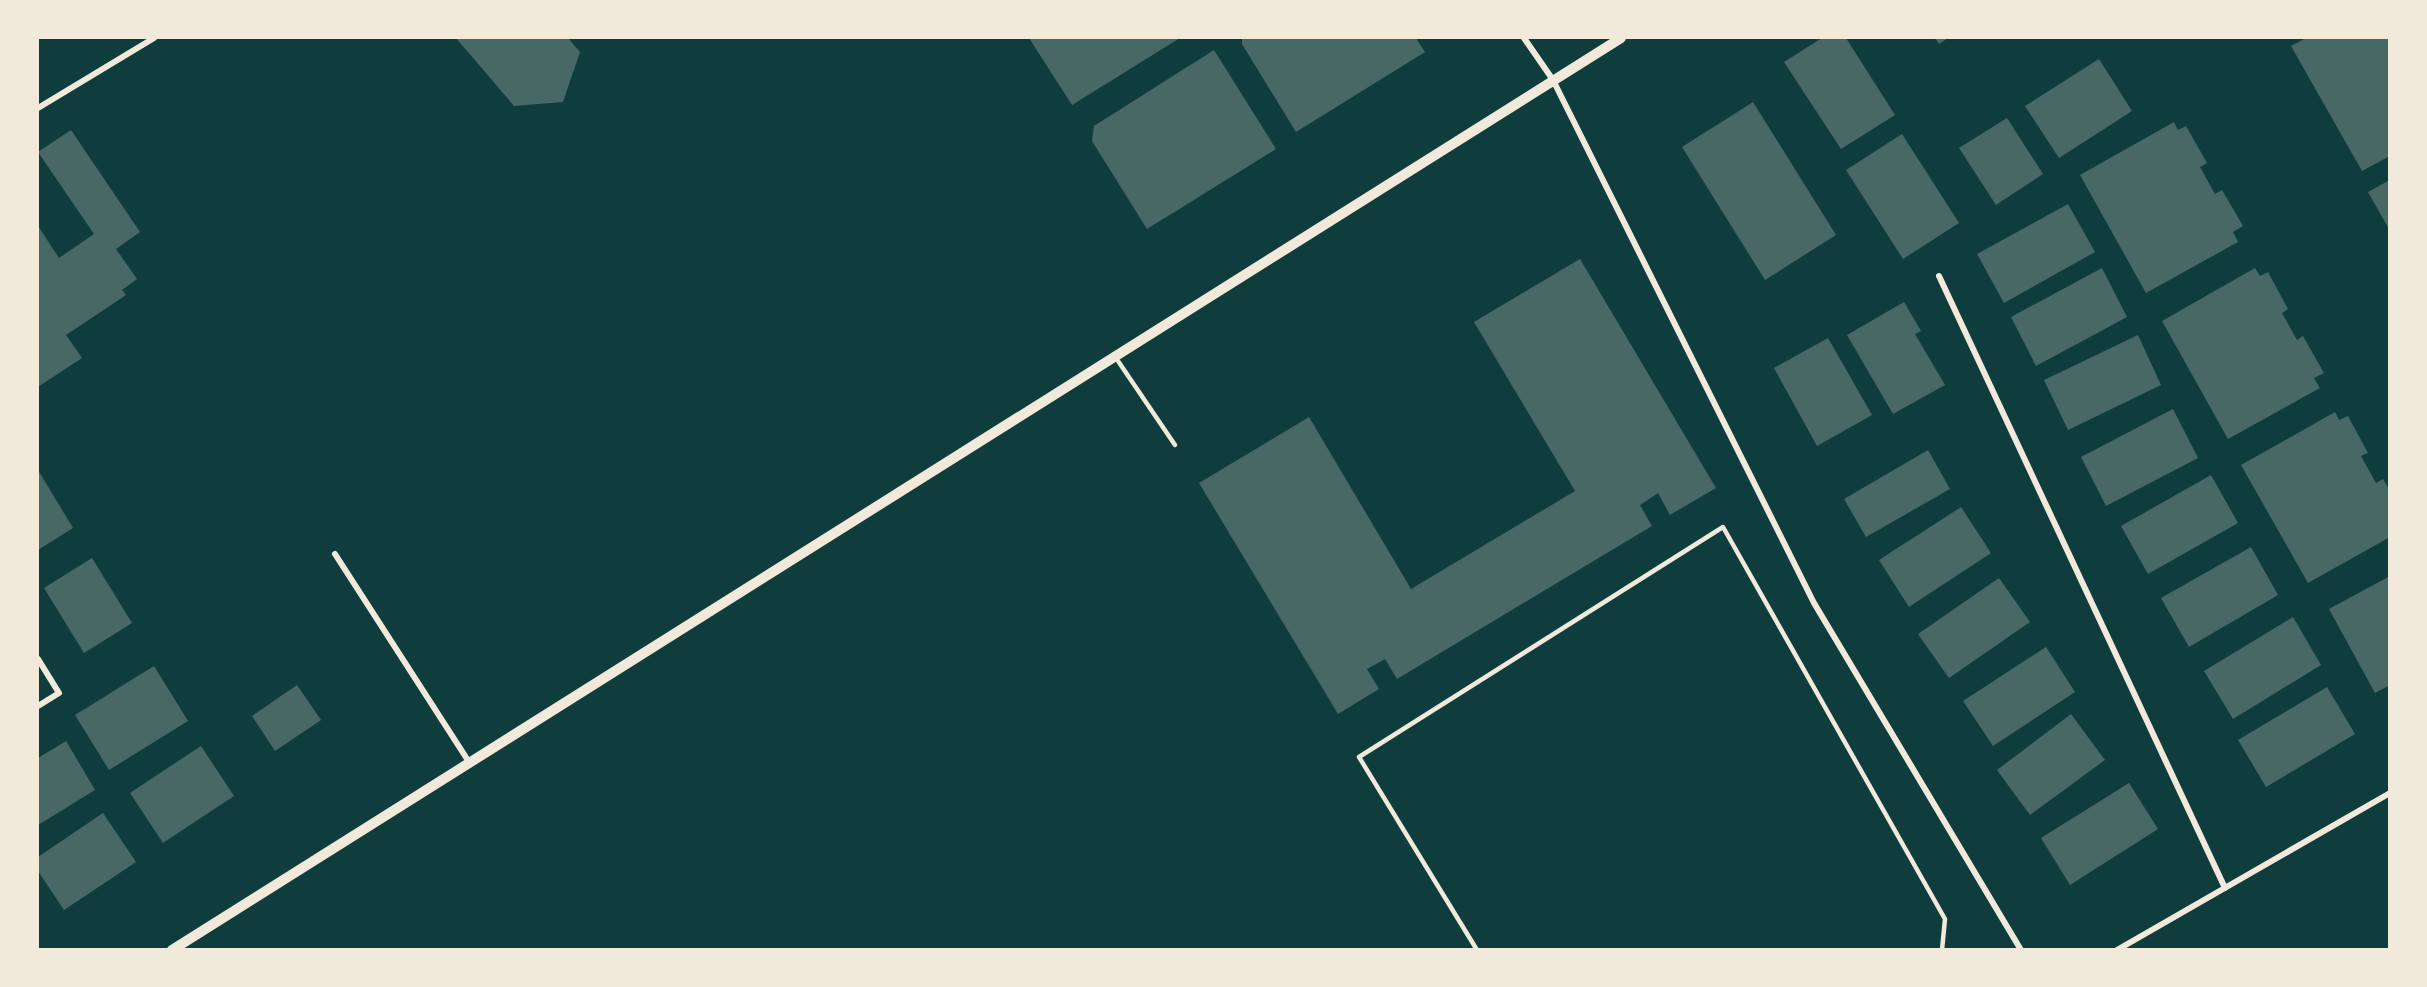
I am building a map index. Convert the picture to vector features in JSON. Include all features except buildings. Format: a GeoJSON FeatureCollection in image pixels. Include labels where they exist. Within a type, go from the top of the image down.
{"type":"FeatureCollection","features":[{"type":"Feature","properties":{"kind":"street"},"geometry":{"type":"LineString","coordinates":[[38,108],[153,38]]}},
{"type":"Feature","properties":{"kind":"street"},"geometry":{"type":"LineString","coordinates":[[1524,38],[1553,80],[1814,603],[2021,950]]}},
{"type":"Feature","properties":{"kind":"street"},"geometry":{"type":"LineString","coordinates":[[171,950],[1621,38]]}},
{"type":"Feature","properties":{"kind":"street"},"geometry":{"type":"LineString","coordinates":[[1939,276],[2225,888]]}},
{"type":"Feature","properties":{"kind":"street"},"geometry":{"type":"LineString","coordinates":[[335,554],[469,762]]}},
{"type":"Feature","properties":{"kind":"street"},"geometry":{"type":"LineString","coordinates":[[38,659],[59,693],[38,706]]}},
{"type":"Feature","properties":{"kind":"street"},"geometry":{"type":"LineString","coordinates":[[2117,950],[2390,793]]}},
{"type":"Feature","properties":{"kind":"lane"},"geometry":{"type":"LineString","coordinates":[[1114,356],[1175,445]]}},
{"type":"Feature","properties":{"kind":"lane"},"geometry":{"type":"LineString","coordinates":[[1477,950],[1359,757],[1723,527],[1945,919],[1942,950]]}}]}
